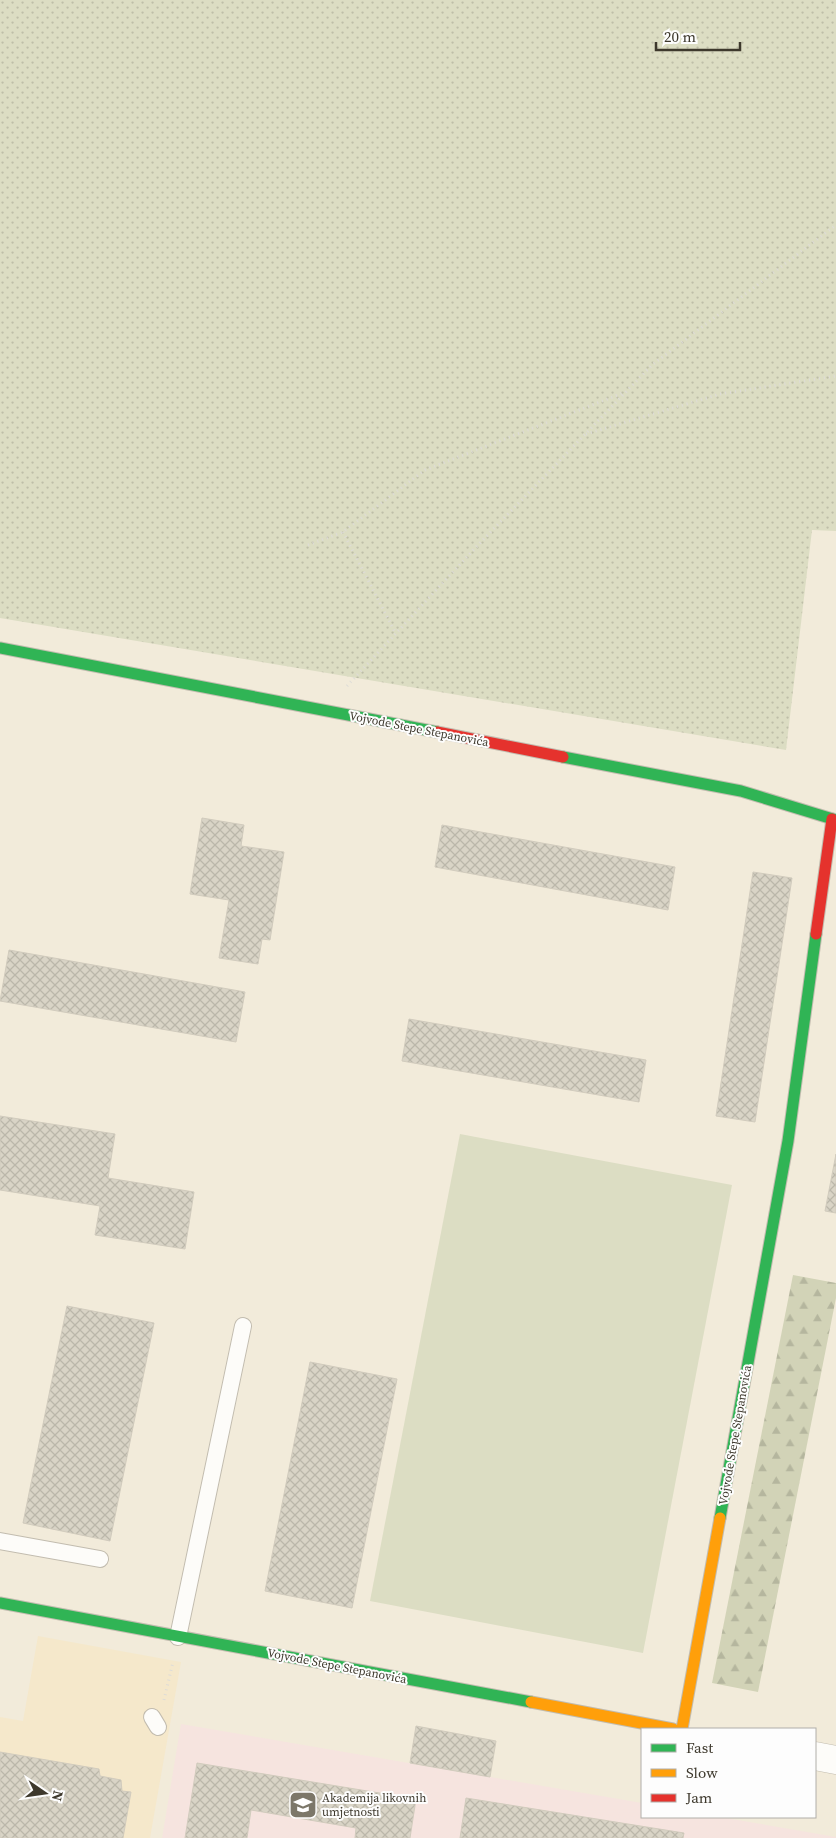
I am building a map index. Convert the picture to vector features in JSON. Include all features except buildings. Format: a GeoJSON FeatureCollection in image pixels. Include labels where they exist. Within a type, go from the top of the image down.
{"type":"FeatureCollection","features":[{"type":"Feature","properties":{"kind":"street","name":"Vojvode Stepe Stepanovića"},"geometry":{"type":"LineString","coordinates":[[0,648],[741,791],[834,819],[788,1141],[682,1728]]}},
{"type":"Feature","properties":{"kind":"street","name":"Vojvode Stepe Stepanovića"},"geometry":{"type":"LineString","coordinates":[[0,1603],[668,1728]]}},
{"type":"Feature","properties":{"kind":"street"},"geometry":{"type":"LineString","coordinates":[[816,1756],[836,1760]]}},
{"type":"Feature","properties":{"kind":"lane"},"geometry":{"type":"LineString","coordinates":[[178,1637],[243,1326]]}},
{"type":"Feature","properties":{"kind":"lane"},"geometry":{"type":"LineString","coordinates":[[0,1541],[100,1559]]}},
{"type":"Feature","properties":{"kind":"path"},"geometry":{"type":"LineString","coordinates":[[324,711],[652,365],[836,225]]}},
{"type":"Feature","properties":{"kind":"path"},"geometry":{"type":"LineString","coordinates":[[586,434],[720,394],[836,376]]}},
{"type":"Feature","properties":{"kind":"path"},"geometry":{"type":"LineString","coordinates":[[308,545],[344,532],[426,470],[626,392]]}},
{"type":"Feature","properties":{"kind":"path"},"geometry":{"type":"LineString","coordinates":[[344,532],[396,634]]}},
{"type":"Feature","properties":{"kind":"path"},"geometry":{"type":"LineString","coordinates":[[155,1722],[178,1637]]}},
{"type":"Feature","properties":{"kind":"shaded area"},"geometry":{"type":"Polygon","coordinates":[[[38,1636],[181,1662],[150,1838],[0,1838],[0,1717],[23,1721],[38,1636]]]}},
{"type":"Feature","properties":{"kind":"shaded area"},"geometry":{"type":"Polygon","coordinates":[[[181,1724],[641,1803],[641,1818],[726,1818],[836,1837],[836,1838],[162,1838],[181,1724]]]}},
{"type":"Feature","properties":{"kind":"green space"},"geometry":{"type":"Polygon","coordinates":[[[0,0],[836,0],[836,531],[812,530],[786,750],[0,618],[0,0]]]}},
{"type":"Feature","properties":{"kind":"green space"},"geometry":{"type":"Polygon","coordinates":[[[460,1134],[732,1185],[643,1653],[370,1601],[460,1134]]]}},
{"type":"Feature","properties":{"kind":"green space"},"geometry":{"type":"Polygon","coordinates":[[[793,1275],[836,1283],[836,1298],[758,1692],[712,1683],[793,1275]]]}},
{"type":"Feature","properties":{"kind":"traffic: fast"},"geometry":{"type":"LineString","coordinates":[[0,648],[437,732]]}},
{"type":"Feature","properties":{"kind":"traffic: fast"},"geometry":{"type":"LineString","coordinates":[[563,757],[741,791],[836,820]]}},
{"type":"Feature","properties":{"kind":"traffic: fast"},"geometry":{"type":"LineString","coordinates":[[720,1518],[788,1141],[816,934]]}},
{"type":"Feature","properties":{"kind":"traffic: fast"},"geometry":{"type":"LineString","coordinates":[[0,1603],[531,1702]]}},
{"type":"Feature","properties":{"kind":"traffic: slow"},"geometry":{"type":"LineString","coordinates":[[682,1728],[720,1518]]}},
{"type":"Feature","properties":{"kind":"traffic: slow"},"geometry":{"type":"LineString","coordinates":[[531,1702],[668,1728]]}},
{"type":"Feature","properties":{"kind":"traffic: jam"},"geometry":{"type":"LineString","coordinates":[[437,732],[563,757]]}},
{"type":"Feature","properties":{"kind":"traffic: jam"},"geometry":{"type":"LineString","coordinates":[[816,934],[832,819]]}},
{"type":"Feature","properties":{"kind":"place","name":"Akademija likovnih umjetnosti"},"geometry":{"type":"Point","coordinates":[303,1805]}}]}
